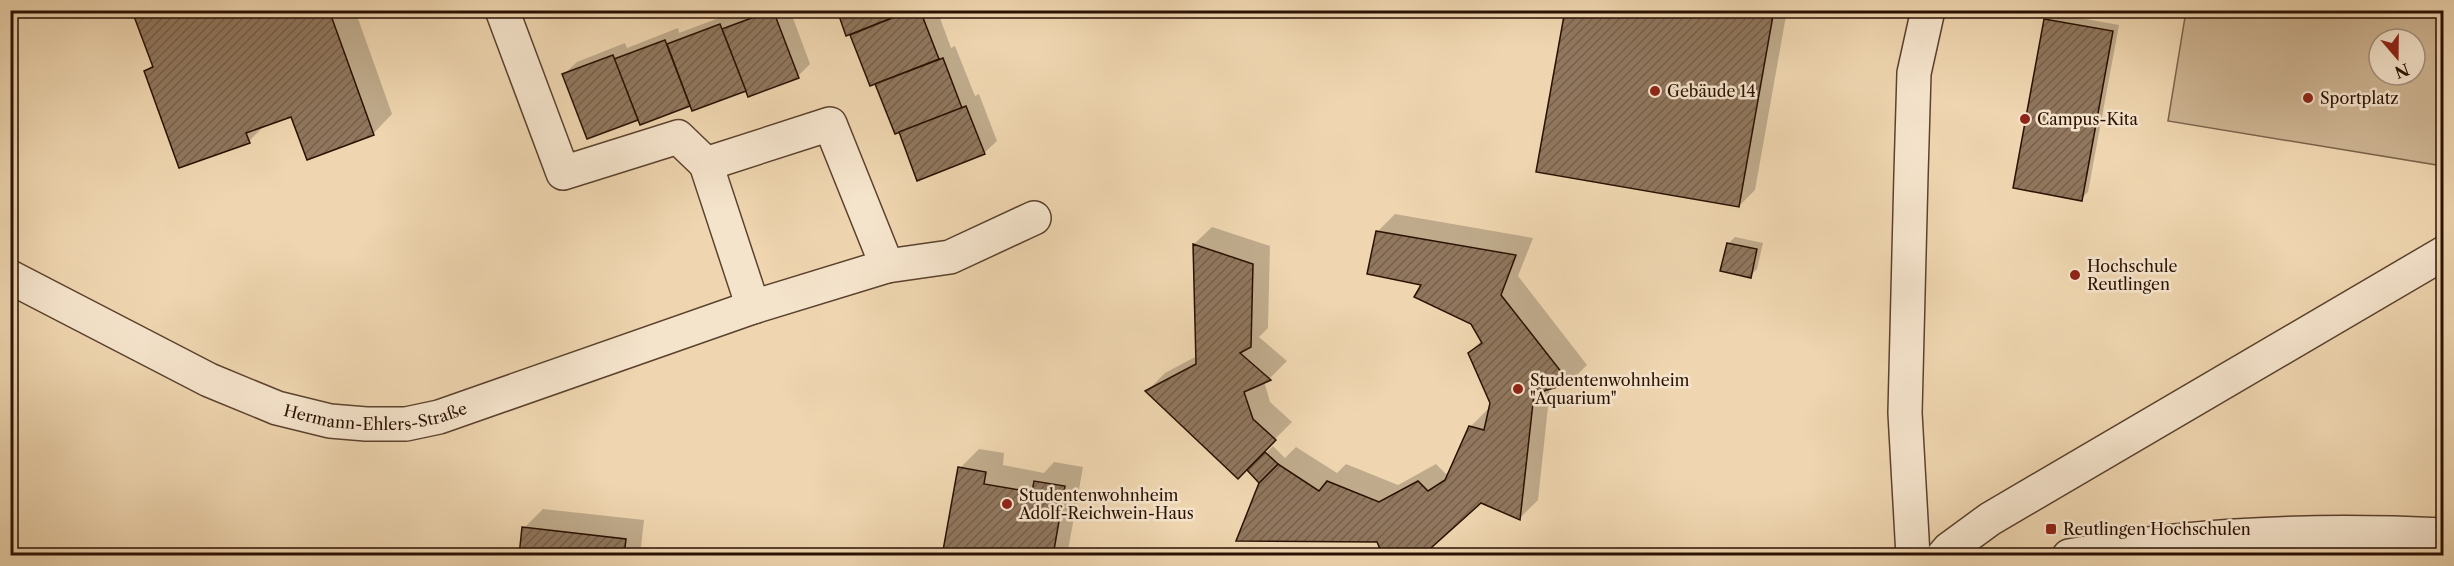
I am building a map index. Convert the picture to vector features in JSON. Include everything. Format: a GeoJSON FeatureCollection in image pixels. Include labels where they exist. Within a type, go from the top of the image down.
{"type":"FeatureCollection","features":[{"type":"Feature","properties":{"kind":"street"},"geometry":{"type":"LineString","coordinates":[[501,10],[563,173],[678,137],[706,164],[753,307]]}},
{"type":"Feature","properties":{"kind":"street"},"geometry":{"type":"LineString","coordinates":[[1913,555],[1905,413],[1911,174],[1914,74],[1928,10]]}},
{"type":"Feature","properties":{"kind":"street"},"geometry":{"type":"LineString","coordinates":[[706,164],[830,124],[887,266]]}},
{"type":"Feature","properties":{"kind":"street","name":"Hermann-Ehlers-Straße"},"geometry":{"type":"LineString","coordinates":[[10,277],[209,380],[277,408],[330,421],[406,424],[439,417],[753,307],[887,266],[950,257],[1034,218]]}},
{"type":"Feature","properties":{"kind":"street"},"geometry":{"type":"LineString","coordinates":[[1943,555],[1990,519],[2444,253]]}},
{"type":"Feature","properties":{"kind":"street"},"geometry":{"type":"LineString","coordinates":[[2069,555],[2152,542],[2207,537],[2365,532],[2444,534]]}},
{"type":"Feature","properties":{"kind":"shaded area","name":"Sportplatz"},"geometry":{"type":"Polygon","coordinates":[[[2186,11],[2443,11],[2443,166],[2168,121],[2186,11]]]}},
{"type":"Feature","properties":{"kind":"building"},"geometry":{"type":"Polygon","coordinates":[[[329,10],[374,135],[307,160],[291,117],[246,133],[250,143],[179,168],[144,71],[153,67],[132,11],[329,10]]]}},
{"type":"Feature","properties":{"kind":"building"},"geometry":{"type":"Polygon","coordinates":[[[773,10],[799,78],[748,97],[722,29],[773,10]]]}},
{"type":"Feature","properties":{"kind":"building"},"geometry":{"type":"Polygon","coordinates":[[[837,10],[912,10],[846,36],[837,10]]]}},
{"type":"Feature","properties":{"kind":"building"},"geometry":{"type":"Polygon","coordinates":[[[912,10],[920,10],[939,59],[870,86],[850,35],[912,10]]]}},
{"type":"Feature","properties":{"kind":"building","name":"Gebäude 14"},"geometry":{"type":"Polygon","coordinates":[[[1565,10],[1774,10],[1739,207],[1536,172],[1565,10]]]}},
{"type":"Feature","properties":{"kind":"building"},"geometry":{"type":"Polygon","coordinates":[[[2044,19],[2113,31],[2082,201],[2013,188],[2044,19]]]}},
{"type":"Feature","properties":{"kind":"building"},"geometry":{"type":"Polygon","coordinates":[[[720,24],[746,91],[692,111],[667,44],[720,24]]]}},
{"type":"Feature","properties":{"kind":"building"},"geometry":{"type":"Polygon","coordinates":[[[665,40],[690,106],[640,125],[614,59],[665,40]]]}},
{"type":"Feature","properties":{"kind":"building"},"geometry":{"type":"Polygon","coordinates":[[[613,55],[638,120],[587,139],[562,74],[613,55]]]}},
{"type":"Feature","properties":{"kind":"building"},"geometry":{"type":"Polygon","coordinates":[[[943,58],[962,108],[895,134],[875,84],[943,58]]]}},
{"type":"Feature","properties":{"kind":"building"},"geometry":{"type":"Polygon","coordinates":[[[966,106],[985,154],[917,181],[899,132],[966,106]]]}},
{"type":"Feature","properties":{"kind":"building","name":"Studentenwohnheim \"Aquarium\""},"geometry":{"type":"Polygon","coordinates":[[[1376,231],[1516,255],[1501,295],[1570,383],[1534,394],[1520,520],[1481,503],[1422,556],[1383,556],[1377,542],[1236,541],[1259,483],[1278,464],[1319,491],[1327,481],[1379,502],[1418,481],[1428,491],[1445,480],[1469,426],[1484,430],[1490,403],[1468,353],[1482,343],[1471,324],[1414,297],[1421,285],[1367,274],[1376,231]]]}},
{"type":"Feature","properties":{"kind":"building"},"geometry":{"type":"Polygon","coordinates":[[[1727,243],[1757,249],[1751,278],[1720,271],[1727,243]]]}},
{"type":"Feature","properties":{"kind":"building"},"geometry":{"type":"Polygon","coordinates":[[[1193,244],[1253,264],[1251,347],[1240,353],[1271,380],[1244,392],[1253,419],[1276,440],[1238,479],[1145,391],[1196,364],[1193,244]]]}},
{"type":"Feature","properties":{"kind":"building"},"geometry":{"type":"Polygon","coordinates":[[[1265,452],[1278,464],[1259,483],[1247,470],[1265,452]]]}},
{"type":"Feature","properties":{"kind":"building","name":"Studentenwohnheim Adolf-Reichwein-Haus"},"geometry":{"type":"Polygon","coordinates":[[[958,467],[986,472],[984,484],[1032,492],[1034,481],[1065,486],[1053,556],[942,556],[958,467]]]}},
{"type":"Feature","properties":{"kind":"building"},"geometry":{"type":"Polygon","coordinates":[[[522,527],[626,539],[624,556],[519,556],[522,527]]]}},
{"type":"Feature","properties":{"kind":"place","name":"Gebäude 14"},"geometry":{"type":"Point","coordinates":[1655,91]}},
{"type":"Feature","properties":{"kind":"place","name":"Sportplatz"},"geometry":{"type":"Point","coordinates":[2308,98]}},
{"type":"Feature","properties":{"kind":"place","name":"Campus-Kita"},"geometry":{"type":"Point","coordinates":[2025,119]}},
{"type":"Feature","properties":{"kind":"place","name":"Hochschule Reutlingen"},"geometry":{"type":"Point","coordinates":[2075,275]}},
{"type":"Feature","properties":{"kind":"place","name":"Studentenwohnheim \"Aquarium\""},"geometry":{"type":"Point","coordinates":[1518,389]}},
{"type":"Feature","properties":{"kind":"place","name":"Studentenwohnheim Adolf-Reichwein-Haus"},"geometry":{"type":"Point","coordinates":[1007,504]}},
{"type":"Feature","properties":{"kind":"place","name":"Reutlingen Hochschulen"},"geometry":{"type":"Point","coordinates":[2051,529]}}]}
